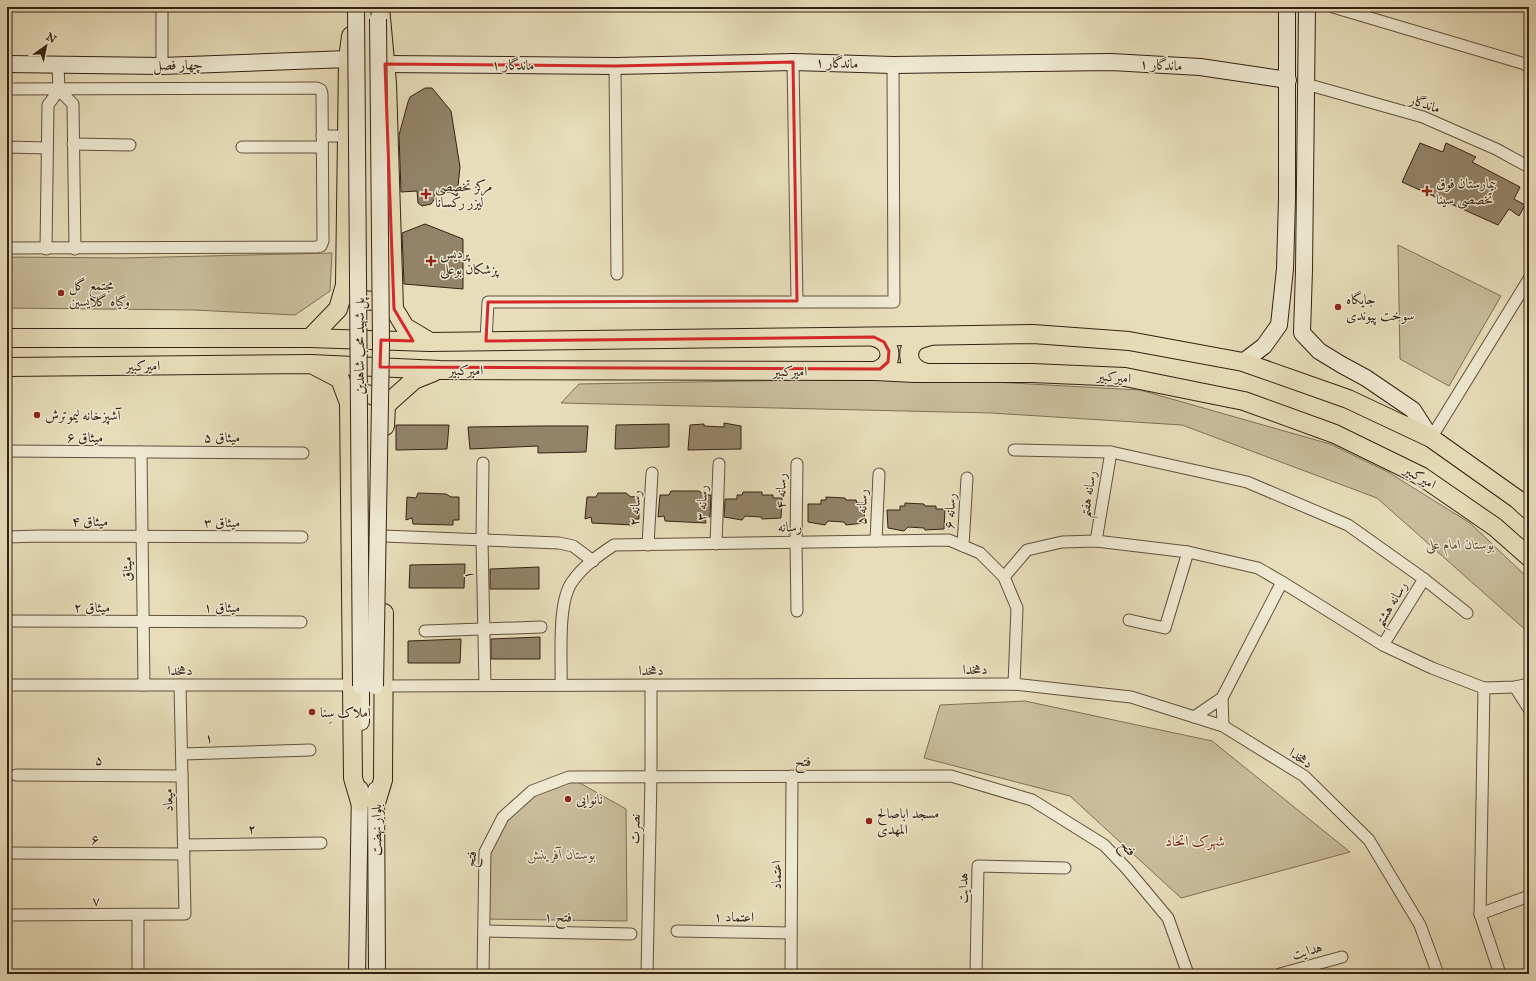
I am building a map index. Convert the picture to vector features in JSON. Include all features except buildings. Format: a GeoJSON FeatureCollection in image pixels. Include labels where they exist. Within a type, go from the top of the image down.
{"type":"FeatureCollection","features":[{"type":"Feature","properties":{"kind":"main road"},"geometry":{"type":"LineString","coordinates":[[310,338],[338,309],[344,285],[348,59],[355,7]]}},
{"type":"Feature","properties":{"kind":"main road"},"geometry":{"type":"LineString","coordinates":[[379,11],[385,64],[390,154],[394,309],[405,327],[429,342]]}},
{"type":"Feature","properties":{"kind":"main road"},"geometry":{"type":"LineString","coordinates":[[344,285],[348,292],[363,300],[374,300],[384,297],[393,286]]}},
{"type":"Feature","properties":{"kind":"main road","name":"امیرکبیر"},"geometry":{"type":"LineString","coordinates":[[7,338],[310,338],[429,342],[1033,334],[1121,340],[1243,362],[1348,399],[1431,438],[1529,510]]}},
{"type":"Feature","properties":{"kind":"main road"},"geometry":{"type":"LineString","coordinates":[[928,373],[917,370],[913,366],[909,356],[912,346],[916,342],[931,336]]}},
{"type":"Feature","properties":{"kind":"main road"},"geometry":{"type":"LineString","coordinates":[[874,337],[880,338],[887,346],[889,356],[884,366],[875,371]]}},
{"type":"Feature","properties":{"kind":"main road"},"geometry":{"type":"LineString","coordinates":[[311,364],[340,379],[349,403],[368,686],[383,780],[368,803],[353,778],[368,686],[384,536],[386,405],[377,396],[368,393],[359,396],[349,403]]}},
{"type":"Feature","properties":{"kind":"main road","name":"امیرکبیر"},"geometry":{"type":"LineString","coordinates":[[7,367],[311,364],[440,370],[875,371],[928,373],[1032,373],[1125,377],[1244,401],[1335,434],[1421,476],[1495,527],[1529,557]]}},
{"type":"Feature","properties":{"kind":"main road"},"geometry":{"type":"LineString","coordinates":[[386,405],[414,380],[440,370]]}},
{"type":"Feature","properties":{"kind":"street"},"geometry":{"type":"LineString","coordinates":[[162,7],[162,66]]}},
{"type":"Feature","properties":{"kind":"street","name":"پل شهید محب شاهدین"},"geometry":{"type":"LineString","coordinates":[[355,7],[368,686]]}},
{"type":"Feature","properties":{"kind":"street"},"geometry":{"type":"LineString","coordinates":[[1243,362],[1264,346],[1279,325],[1285,269],[1287,199],[1287,7]]}},
{"type":"Feature","properties":{"kind":"street"},"geometry":{"type":"LineString","coordinates":[[1307,7],[1302,332],[1319,351],[1366,378],[1413,410],[1431,438],[1529,279]]}},
{"type":"Feature","properties":{"kind":"street"},"geometry":{"type":"LineString","coordinates":[[1333,7],[1525,64],[1529,67]]}},
{"type":"Feature","properties":{"kind":"street","name":"پل شهید محب شاهدین"},"geometry":{"type":"LineString","coordinates":[[368,686],[381,345],[379,11]]}},
{"type":"Feature","properties":{"kind":"street","name":"چهار فصل"},"geometry":{"type":"LineString","coordinates":[[7,64],[162,66],[348,59]]}},
{"type":"Feature","properties":{"kind":"street"},"geometry":{"type":"LineString","coordinates":[[793,62],[798,301]]}},
{"type":"Feature","properties":{"kind":"street","name":"ماندگار ۱"},"geometry":{"type":"LineString","coordinates":[[385,64],[615,66],[793,62],[893,65],[1111,62],[1200,67],[1288,80]]}},
{"type":"Feature","properties":{"kind":"street"},"geometry":{"type":"LineString","coordinates":[[46,249],[48,105],[59,90],[58,65]]}},
{"type":"Feature","properties":{"kind":"street"},"geometry":{"type":"LineString","coordinates":[[486,341],[488,302],[894,302],[893,65]]}},
{"type":"Feature","properties":{"kind":"street"},"geometry":{"type":"LineString","coordinates":[[615,66],[617,274]]}},
{"type":"Feature","properties":{"kind":"street","name":"ماندگار"},"geometry":{"type":"LineString","coordinates":[[1306,84],[1423,117],[1496,149],[1529,167]]}},
{"type":"Feature","properties":{"kind":"street"},"geometry":{"type":"LineString","coordinates":[[7,89],[317,88],[321,90],[322,94],[323,241],[321,246],[316,247],[75,249],[7,248]]}},
{"type":"Feature","properties":{"kind":"street"},"geometry":{"type":"LineString","coordinates":[[59,90],[73,104],[75,249]]}},
{"type":"Feature","properties":{"kind":"street"},"geometry":{"type":"LineString","coordinates":[[242,148],[322,141],[346,136]]}},
{"type":"Feature","properties":{"kind":"street"},"geometry":{"type":"LineString","coordinates":[[73,144],[130,145]]}},
{"type":"Feature","properties":{"kind":"street"},"geometry":{"type":"LineString","coordinates":[[7,147],[47,148]]}},
{"type":"Feature","properties":{"kind":"street"},"geometry":{"type":"LineString","coordinates":[[1287,199],[1305,200]]}},
{"type":"Feature","properties":{"kind":"street"},"geometry":{"type":"LineString","coordinates":[[1014,450],[1111,452],[1247,482],[1348,525],[1424,579],[1467,613]]}},
{"type":"Feature","properties":{"kind":"street","name":"میثاق ۶"},"geometry":{"type":"LineString","coordinates":[[7,451],[141,452]]}},
{"type":"Feature","properties":{"kind":"street","name":"میثاق ۵"},"geometry":{"type":"LineString","coordinates":[[141,452],[303,453]]}},
{"type":"Feature","properties":{"kind":"street","name":"میثاق"},"geometry":{"type":"LineString","coordinates":[[141,452],[144,685]]}},
{"type":"Feature","properties":{"kind":"street","name":"رسانه هفتم"},"geometry":{"type":"LineString","coordinates":[[1096,541],[1111,452]]}},
{"type":"Feature","properties":{"kind":"street","name":"۱"},"geometry":{"type":"LineString","coordinates":[[483,463],[482,540],[485,685]]}},
{"type":"Feature","properties":{"kind":"street","name":"رسانه ۳"},"geometry":{"type":"LineString","coordinates":[[716,544],[719,464]]}},
{"type":"Feature","properties":{"kind":"street","name":"رسانه ۴"},"geometry":{"type":"LineString","coordinates":[[797,464],[797,611]]}},
{"type":"Feature","properties":{"kind":"street","name":"رسانه ۲"},"geometry":{"type":"LineString","coordinates":[[648,545],[652,473]]}},
{"type":"Feature","properties":{"kind":"street","name":"رسانه ۵"},"geometry":{"type":"LineString","coordinates":[[876,541],[879,474]]}},
{"type":"Feature","properties":{"kind":"street","name":"رسانه ۶"},"geometry":{"type":"LineString","coordinates":[[963,546],[966,478]]}},
{"type":"Feature","properties":{"kind":"street","name":"میثاق ۴"},"geometry":{"type":"LineString","coordinates":[[7,537],[142,536]]}},
{"type":"Feature","properties":{"kind":"street","name":"میثاق ۳"},"geometry":{"type":"LineString","coordinates":[[142,536],[302,537]]}},
{"type":"Feature","properties":{"kind":"street"},"geometry":{"type":"LineString","coordinates":[[384,536],[559,543],[573,546],[593,561]]}},
{"type":"Feature","properties":{"kind":"street","name":"رسانه"},"geometry":{"type":"LineString","coordinates":[[561,685],[564,603],[572,582],[584,568],[614,546],[949,540],[980,553],[1004,577],[1017,608],[1014,684]]}},
{"type":"Feature","properties":{"kind":"street"},"geometry":{"type":"LineString","coordinates":[[1004,577],[1027,550],[1062,542],[1096,541],[1188,552],[1258,568],[1383,645],[1432,668],[1484,688],[1515,687],[1529,684]]}},
{"type":"Feature","properties":{"kind":"street"},"geometry":{"type":"LineString","coordinates":[[1129,620],[1165,628],[1188,552]]}},
{"type":"Feature","properties":{"kind":"street","name":"رسانه هشتم"},"geometry":{"type":"LineString","coordinates":[[1383,645],[1424,579]]}},
{"type":"Feature","properties":{"kind":"street"},"geometry":{"type":"LineString","coordinates":[[1194,717],[1222,698],[1282,582]]}},
{"type":"Feature","properties":{"kind":"street","name":"میثاق ۲"},"geometry":{"type":"LineString","coordinates":[[7,621],[143,622]]}},
{"type":"Feature","properties":{"kind":"street","name":"میثاق ۱"},"geometry":{"type":"LineString","coordinates":[[143,622],[301,622]]}},
{"type":"Feature","properties":{"kind":"street"},"geometry":{"type":"LineString","coordinates":[[425,631],[541,627]]}},
{"type":"Feature","properties":{"kind":"street","name":"دهخدا"},"geometry":{"type":"LineString","coordinates":[[7,685],[368,686],[1014,684],[1131,697],[1223,726],[1304,776],[1369,840],[1420,925],[1438,974]]}},
{"type":"Feature","properties":{"kind":"street","name":"میعاد"},"geometry":{"type":"LineString","coordinates":[[180,685],[185,914]]}},
{"type":"Feature","properties":{"kind":"street","name":"نصرت"},"geometry":{"type":"LineString","coordinates":[[647,974],[651,777],[651,685]]}},
{"type":"Feature","properties":{"kind":"street"},"geometry":{"type":"LineString","coordinates":[[1515,687],[1529,709]]}},
{"type":"Feature","properties":{"kind":"street"},"geometry":{"type":"LineString","coordinates":[[1484,688],[1480,914],[1500,974]]}},
{"type":"Feature","properties":{"kind":"street"},"geometry":{"type":"LineString","coordinates":[[1222,698],[1223,726]]}},
{"type":"Feature","properties":{"kind":"street","name":"۱"},"geometry":{"type":"LineString","coordinates":[[182,754],[310,750]]}},
{"type":"Feature","properties":{"kind":"street","name":"۵"},"geometry":{"type":"LineString","coordinates":[[16,774],[182,776]]}},
{"type":"Feature","properties":{"kind":"street","name":"اعتماد"},"geometry":{"type":"LineString","coordinates":[[791,974],[792,776]]}},
{"type":"Feature","properties":{"kind":"street","name":"فتح"},"geometry":{"type":"LineString","coordinates":[[483,974],[485,852],[503,817],[532,791],[569,777],[951,776],[1032,800],[1104,844],[1128,869],[1168,918],[1188,974]]}},
{"type":"Feature","properties":{"kind":"street","name":"بلوار نهضت"},"geometry":{"type":"LineString","coordinates":[[357,974],[368,803]]}},
{"type":"Feature","properties":{"kind":"street","name":"بلوار نهضت"},"geometry":{"type":"LineString","coordinates":[[368,803],[377,974]]}},
{"type":"Feature","properties":{"kind":"street","name":"۲"},"geometry":{"type":"LineString","coordinates":[[184,850],[321,843]]}},
{"type":"Feature","properties":{"kind":"street","name":"۶"},"geometry":{"type":"LineString","coordinates":[[7,854],[184,850]]}},
{"type":"Feature","properties":{"kind":"street","name":"هدایت"},"geometry":{"type":"LineString","coordinates":[[976,974],[978,866],[1065,868]]}},
{"type":"Feature","properties":{"kind":"street"},"geometry":{"type":"LineString","coordinates":[[1480,914],[1529,896]]}},
{"type":"Feature","properties":{"kind":"street","name":"۷"},"geometry":{"type":"LineString","coordinates":[[7,914],[185,914]]}},
{"type":"Feature","properties":{"kind":"street"},"geometry":{"type":"LineString","coordinates":[[138,915],[138,974]]}},
{"type":"Feature","properties":{"kind":"street","name":"فتح ۱"},"geometry":{"type":"LineString","coordinates":[[484,931],[631,934]]}},
{"type":"Feature","properties":{"kind":"street","name":"اعتماد ۱"},"geometry":{"type":"LineString","coordinates":[[677,931],[791,933]]}},
{"type":"Feature","properties":{"kind":"street","name":"هدایت"},"geometry":{"type":"LineString","coordinates":[[1280,974],[1342,957]]}},
{"type":"Feature","properties":{"kind":"highlighted area"},"geometry":{"type":"Polygon","coordinates":[[[793,62],[797,301],[488,302],[486,341],[874,337],[884,342],[889,351],[888,362],[880,369],[380,367],[381,340],[413,341],[394,309],[385,64],[615,66],[793,62]]]}},
{"type":"Feature","properties":{"kind":"green space"},"geometry":{"type":"Polygon","coordinates":[[[1398,245],[1501,296],[1449,386],[1400,359],[1398,245]]]}},
{"type":"Feature","properties":{"kind":"green space"},"geometry":{"type":"Polygon","coordinates":[[[332,253],[330,291],[295,315],[194,310],[7,308],[7,257],[124,258],[332,253]]]}},
{"type":"Feature","properties":{"kind":"green space","name":"بوستان امام علی"},"geometry":{"type":"Polygon","coordinates":[[[805,380],[975,381],[1140,390],[1330,444],[1388,472],[1470,523],[1529,579],[1529,633],[1377,498],[1182,425],[991,413],[561,403],[579,384],[805,380]]]}},
{"type":"Feature","properties":{"kind":"green space"},"geometry":{"type":"Polygon","coordinates":[[[1025,701],[1212,741],[1350,852],[1181,898],[1070,796],[924,758],[940,705],[1025,701]]]}},
{"type":"Feature","properties":{"kind":"green space","name":"بوستان آفرینش"},"geometry":{"type":"Polygon","coordinates":[[[569,777],[626,809],[627,921],[484,919],[485,852],[503,817],[532,791],[569,777]]]}},
{"type":"Feature","properties":{"kind":"place","name":"بیمارستان فوق تخصصی سینا"},"geometry":{"type":"Point","coordinates":[1427,191]}},
{"type":"Feature","properties":{"kind":"place","name":"مرکز تخصصی لیزر رکسانا"},"geometry":{"type":"Point","coordinates":[426,194]}},
{"type":"Feature","properties":{"kind":"place","name":"پردیس پزشکان بوعلی"},"geometry":{"type":"Point","coordinates":[431,261]}},
{"type":"Feature","properties":{"kind":"place","name":"مجتمع گل وگیاه گلایسین"},"geometry":{"type":"Point","coordinates":[61,293]}},
{"type":"Feature","properties":{"kind":"place","name":"جایگاه سوخت پیوندی"},"geometry":{"type":"Point","coordinates":[1338,307]}},
{"type":"Feature","properties":{"kind":"place","name":"آشپزخانه لیموترش"},"geometry":{"type":"Point","coordinates":[37,415]}},
{"type":"Feature","properties":{"kind":"place","name":"املاک سِنا"},"geometry":{"type":"Point","coordinates":[312,712]}},
{"type":"Feature","properties":{"kind":"place","name":"نانوایی"},"geometry":{"type":"Point","coordinates":[568,799]}},
{"type":"Feature","properties":{"kind":"place","name":"مسجد اباصالح المهدی"},"geometry":{"type":"Point","coordinates":[869,821]}},
{"type":"Feature","properties":{"kind":"district","name":"شهرک اتحاد"},"geometry":{"type":"Point","coordinates":[1195,841]}}]}
